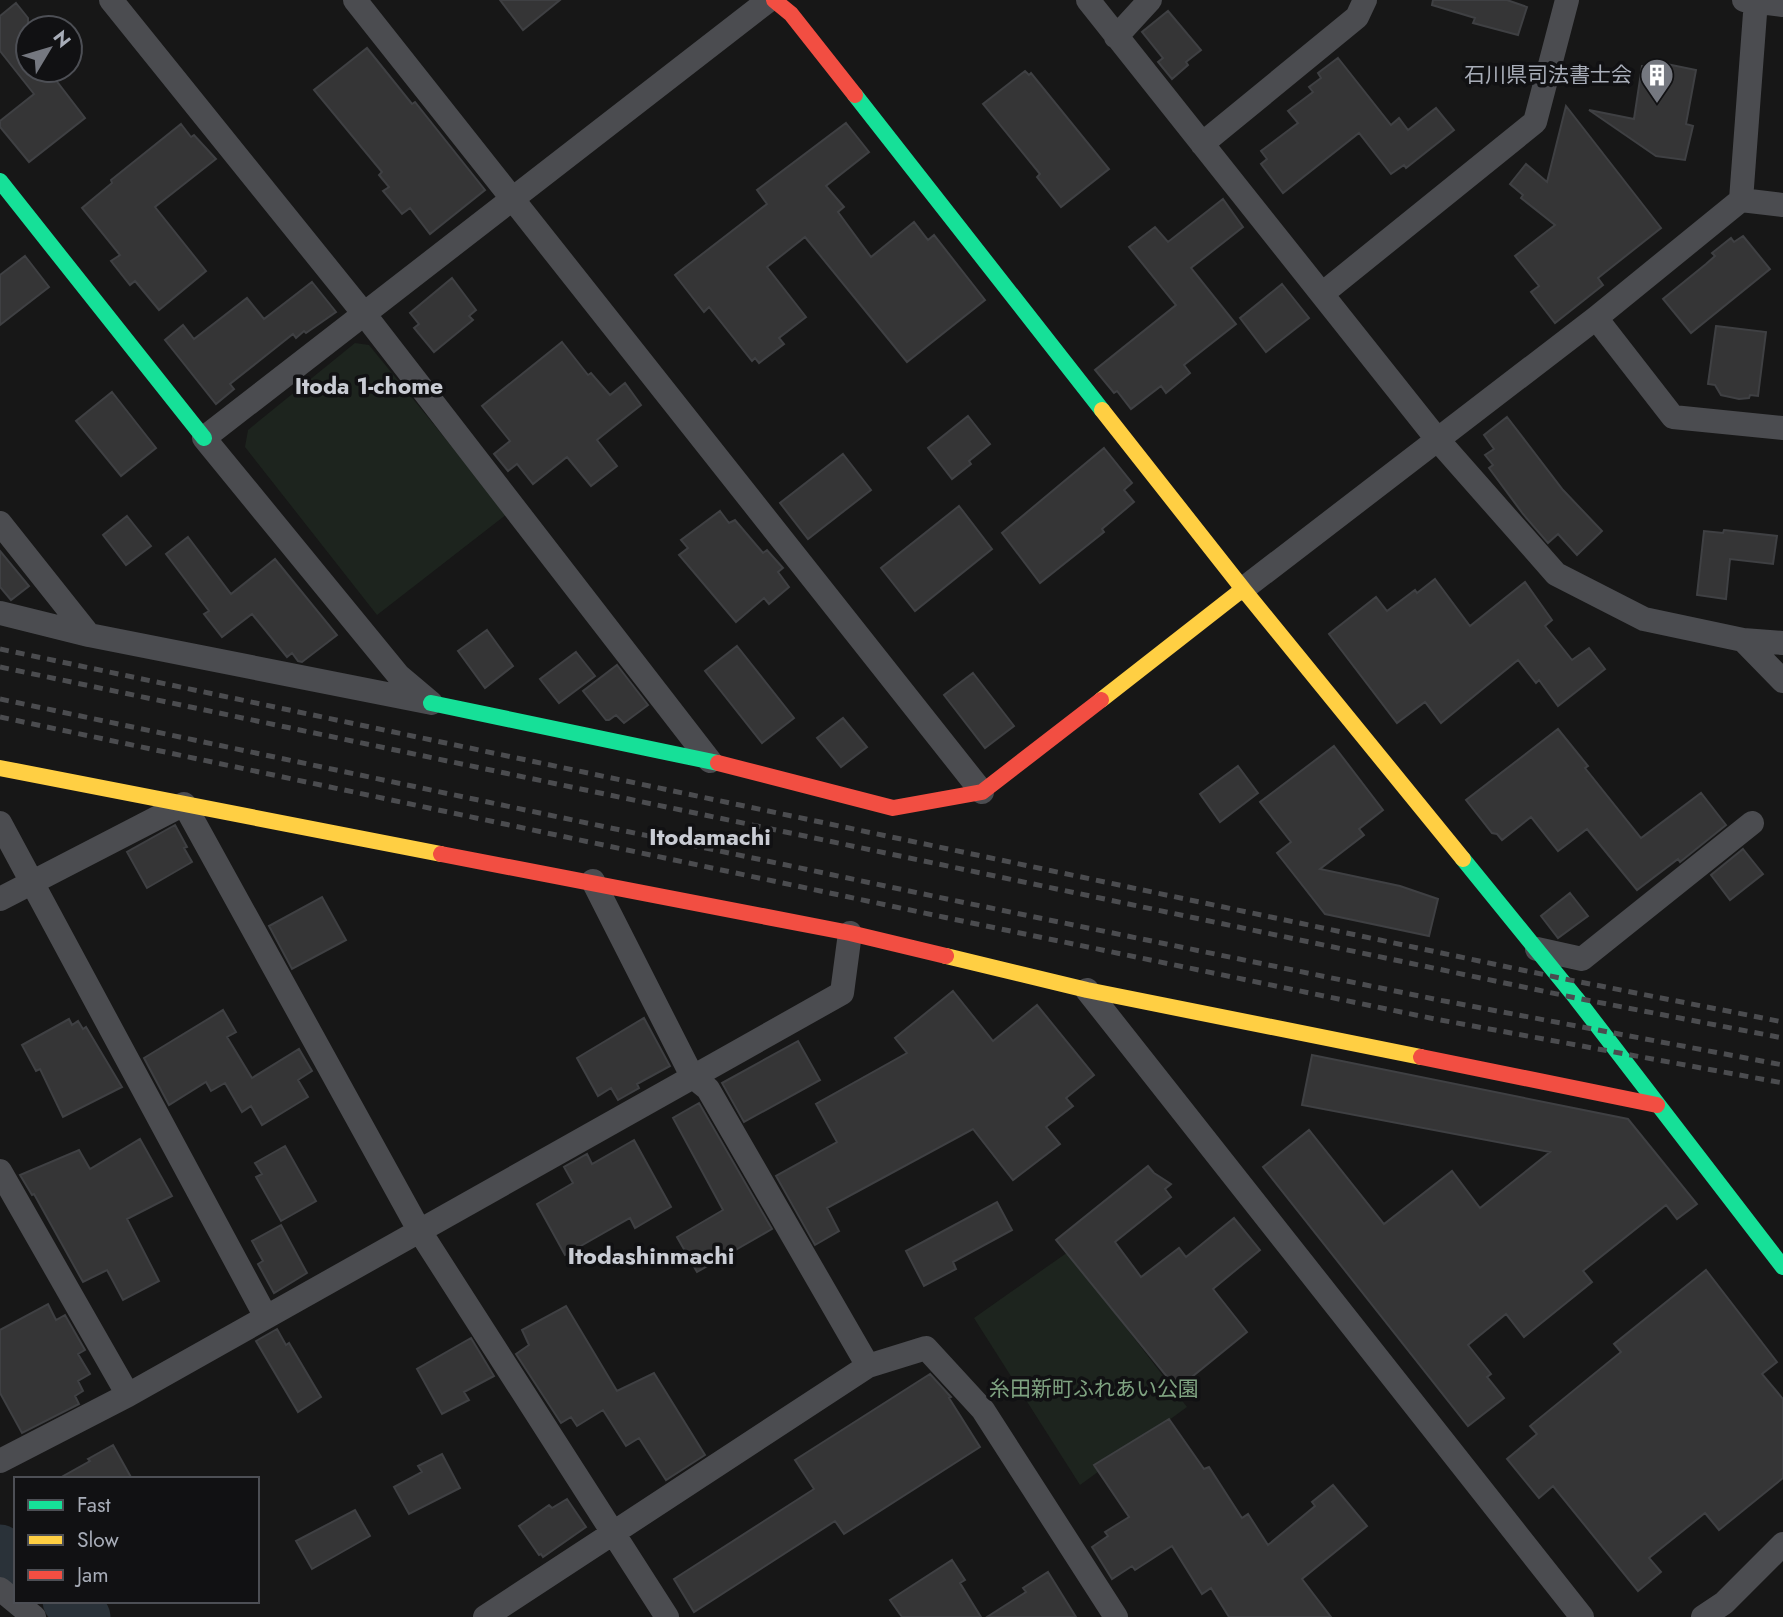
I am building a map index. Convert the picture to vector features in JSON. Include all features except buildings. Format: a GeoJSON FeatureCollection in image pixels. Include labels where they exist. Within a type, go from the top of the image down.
{"type":"FeatureCollection","features":[{"type":"Feature","properties":{"kind":"street"},"geometry":{"type":"LineString","coordinates":[[111,0],[365,315],[709,761]]}},
{"type":"Feature","properties":{"kind":"street"},"geometry":{"type":"LineString","coordinates":[[355,0],[982,792]]}},
{"type":"Feature","properties":{"kind":"street"},"geometry":{"type":"LineString","coordinates":[[204,438],[513,197],[772,0],[791,14],[1243,589],[1536,949],[1783,1267]]}},
{"type":"Feature","properties":{"kind":"street"},"geometry":{"type":"LineString","coordinates":[[1088,0],[1437,439],[1556,574],[1643,619],[1743,640],[1783,643]]}},
{"type":"Feature","properties":{"kind":"street"},"geometry":{"type":"LineString","coordinates":[[1116,37],[1150,0]]}},
{"type":"Feature","properties":{"kind":"street"},"geometry":{"type":"LineString","coordinates":[[1202,144],[1357,17],[1365,0]]}},
{"type":"Feature","properties":{"kind":"street"},"geometry":{"type":"LineString","coordinates":[[1322,294],[1535,122],[1567,0]]}},
{"type":"Feature","properties":{"kind":"street"},"geometry":{"type":"LineString","coordinates":[[1741,200],[1752,1],[1783,5]]}},
{"type":"Feature","properties":{"kind":"street"},"geometry":{"type":"LineString","coordinates":[[0,181],[204,438],[399,676],[431,703]]}},
{"type":"Feature","properties":{"kind":"street"},"geometry":{"type":"LineString","coordinates":[[0,613],[89,635],[709,761],[893,807],[982,792],[1596,318],[1741,200],[1783,205]]}},
{"type":"Feature","properties":{"kind":"street"},"geometry":{"type":"LineString","coordinates":[[1596,318],[1673,417],[1783,428]]}},
{"type":"Feature","properties":{"kind":"street"},"geometry":{"type":"LineString","coordinates":[[0,523],[89,635]]}},
{"type":"Feature","properties":{"kind":"street"},"geometry":{"type":"LineString","coordinates":[[1743,640],[1783,681]]}},
{"type":"Feature","properties":{"kind":"street"},"geometry":{"type":"LineString","coordinates":[[0,768],[850,933],[1087,990],[1657,1105]]}},
{"type":"Feature","properties":{"kind":"street"},"geometry":{"type":"LineString","coordinates":[[0,899],[184,804]]}},
{"type":"Feature","properties":{"kind":"street"},"geometry":{"type":"LineString","coordinates":[[184,804],[419,1230],[667,1617]]}},
{"type":"Feature","properties":{"kind":"street"},"geometry":{"type":"LineString","coordinates":[[0,823],[266,1317]]}},
{"type":"Feature","properties":{"kind":"street"},"geometry":{"type":"LineString","coordinates":[[1536,949],[1582,959],[1752,823]]}},
{"type":"Feature","properties":{"kind":"street"},"geometry":{"type":"LineString","coordinates":[[593,881],[692,1076],[708,1089],[867,1366]]}},
{"type":"Feature","properties":{"kind":"street"},"geometry":{"type":"LineString","coordinates":[[0,1461],[128,1395],[842,993],[850,933]]}},
{"type":"Feature","properties":{"kind":"street"},"geometry":{"type":"LineString","coordinates":[[1087,990],[1582,1617]]}},
{"type":"Feature","properties":{"kind":"street"},"geometry":{"type":"LineString","coordinates":[[0,1171],[128,1395]]}},
{"type":"Feature","properties":{"kind":"street"},"geometry":{"type":"LineString","coordinates":[[485,1617],[867,1366],[926,1348],[983,1410],[1116,1617]]}},
{"type":"Feature","properties":{"kind":"street"},"geometry":{"type":"LineString","coordinates":[[1703,1617],[1724,1603],[1783,1544]]}},
{"type":"Feature","properties":{"kind":"street"},"geometry":{"type":"LineString","coordinates":[[0,1589],[14,1601]]}},
{"type":"Feature","properties":{"kind":"street"},"geometry":{"type":"LineString","coordinates":[[17,1603],[34,1617]]}},
{"type":"Feature","properties":{"kind":"green space"},"geometry":{"type":"Polygon","coordinates":[[[355,343],[369,345],[507,514],[377,615],[245,447],[248,430],[355,343]]]}},
{"type":"Feature","properties":{"kind":"green space","name":"糸田新町ふれあい公園"},"geometry":{"type":"Polygon","coordinates":[[[1068,1252],[1187,1407],[1080,1485],[974,1318],[1068,1252]]]}},
{"type":"Feature","properties":{"kind":"waterway"},"geometry":{"type":"LineString","coordinates":[[0,1549],[14,1559]]}},
{"type":"Feature","properties":{"kind":"waterway"},"geometry":{"type":"LineString","coordinates":[[69,1603],[86,1617]]}},
{"type":"Feature","properties":{"kind":"railway"},"geometry":{"type":"LineString","coordinates":[[0,649],[1560,978],[1783,1022]]}},
{"type":"Feature","properties":{"kind":"railway"},"geometry":{"type":"LineString","coordinates":[[0,667],[1576,998],[1783,1038]]}},
{"type":"Feature","properties":{"kind":"railway"},"geometry":{"type":"LineString","coordinates":[[0,699],[1439,1000],[1783,1065]]}},
{"type":"Feature","properties":{"kind":"railway"},"geometry":{"type":"LineString","coordinates":[[0,717],[1435,1019],[1783,1083]]}},
{"type":"Feature","properties":{"kind":"traffic: fast"},"geometry":{"type":"LineString","coordinates":[[855,95],[1102,410]]}},
{"type":"Feature","properties":{"kind":"traffic: fast"},"geometry":{"type":"LineString","coordinates":[[0,181],[204,438]]}},
{"type":"Feature","properties":{"kind":"traffic: fast"},"geometry":{"type":"LineString","coordinates":[[431,703],[718,763]]}},
{"type":"Feature","properties":{"kind":"traffic: fast"},"geometry":{"type":"LineString","coordinates":[[1463,859],[1576,998],[1783,1267]]}},
{"type":"Feature","properties":{"kind":"traffic: slow"},"geometry":{"type":"LineString","coordinates":[[1101,700],[1243,589],[1102,410]]}},
{"type":"Feature","properties":{"kind":"traffic: slow"},"geometry":{"type":"LineString","coordinates":[[1243,589],[1463,859]]}},
{"type":"Feature","properties":{"kind":"traffic: slow"},"geometry":{"type":"LineString","coordinates":[[0,768],[441,854]]}},
{"type":"Feature","properties":{"kind":"traffic: slow"},"geometry":{"type":"LineString","coordinates":[[946,956],[1087,990],[1421,1057]]}},
{"type":"Feature","properties":{"kind":"traffic: jam"},"geometry":{"type":"LineString","coordinates":[[774,0],[791,14],[855,95]]}},
{"type":"Feature","properties":{"kind":"traffic: jam"},"geometry":{"type":"LineString","coordinates":[[718,763],[893,808],[982,792],[1101,700]]}},
{"type":"Feature","properties":{"kind":"traffic: jam"},"geometry":{"type":"LineString","coordinates":[[441,854],[850,933],[946,956]]}},
{"type":"Feature","properties":{"kind":"traffic: jam"},"geometry":{"type":"LineString","coordinates":[[1421,1057],[1657,1105]]}},
{"type":"Feature","properties":{"kind":"place","name":"石川県司法書士会"},"geometry":{"type":"Point","coordinates":[1657,105]}},
{"type":"Feature","properties":{"kind":"district","name":"Itoda 1-chome"},"geometry":{"type":"Point","coordinates":[369,386]}},
{"type":"Feature","properties":{"kind":"district","name":"Itodamachi"},"geometry":{"type":"Point","coordinates":[710,837]}},
{"type":"Feature","properties":{"kind":"district","name":"Itodashinmachi"},"geometry":{"type":"Point","coordinates":[651,1256]}}]}
